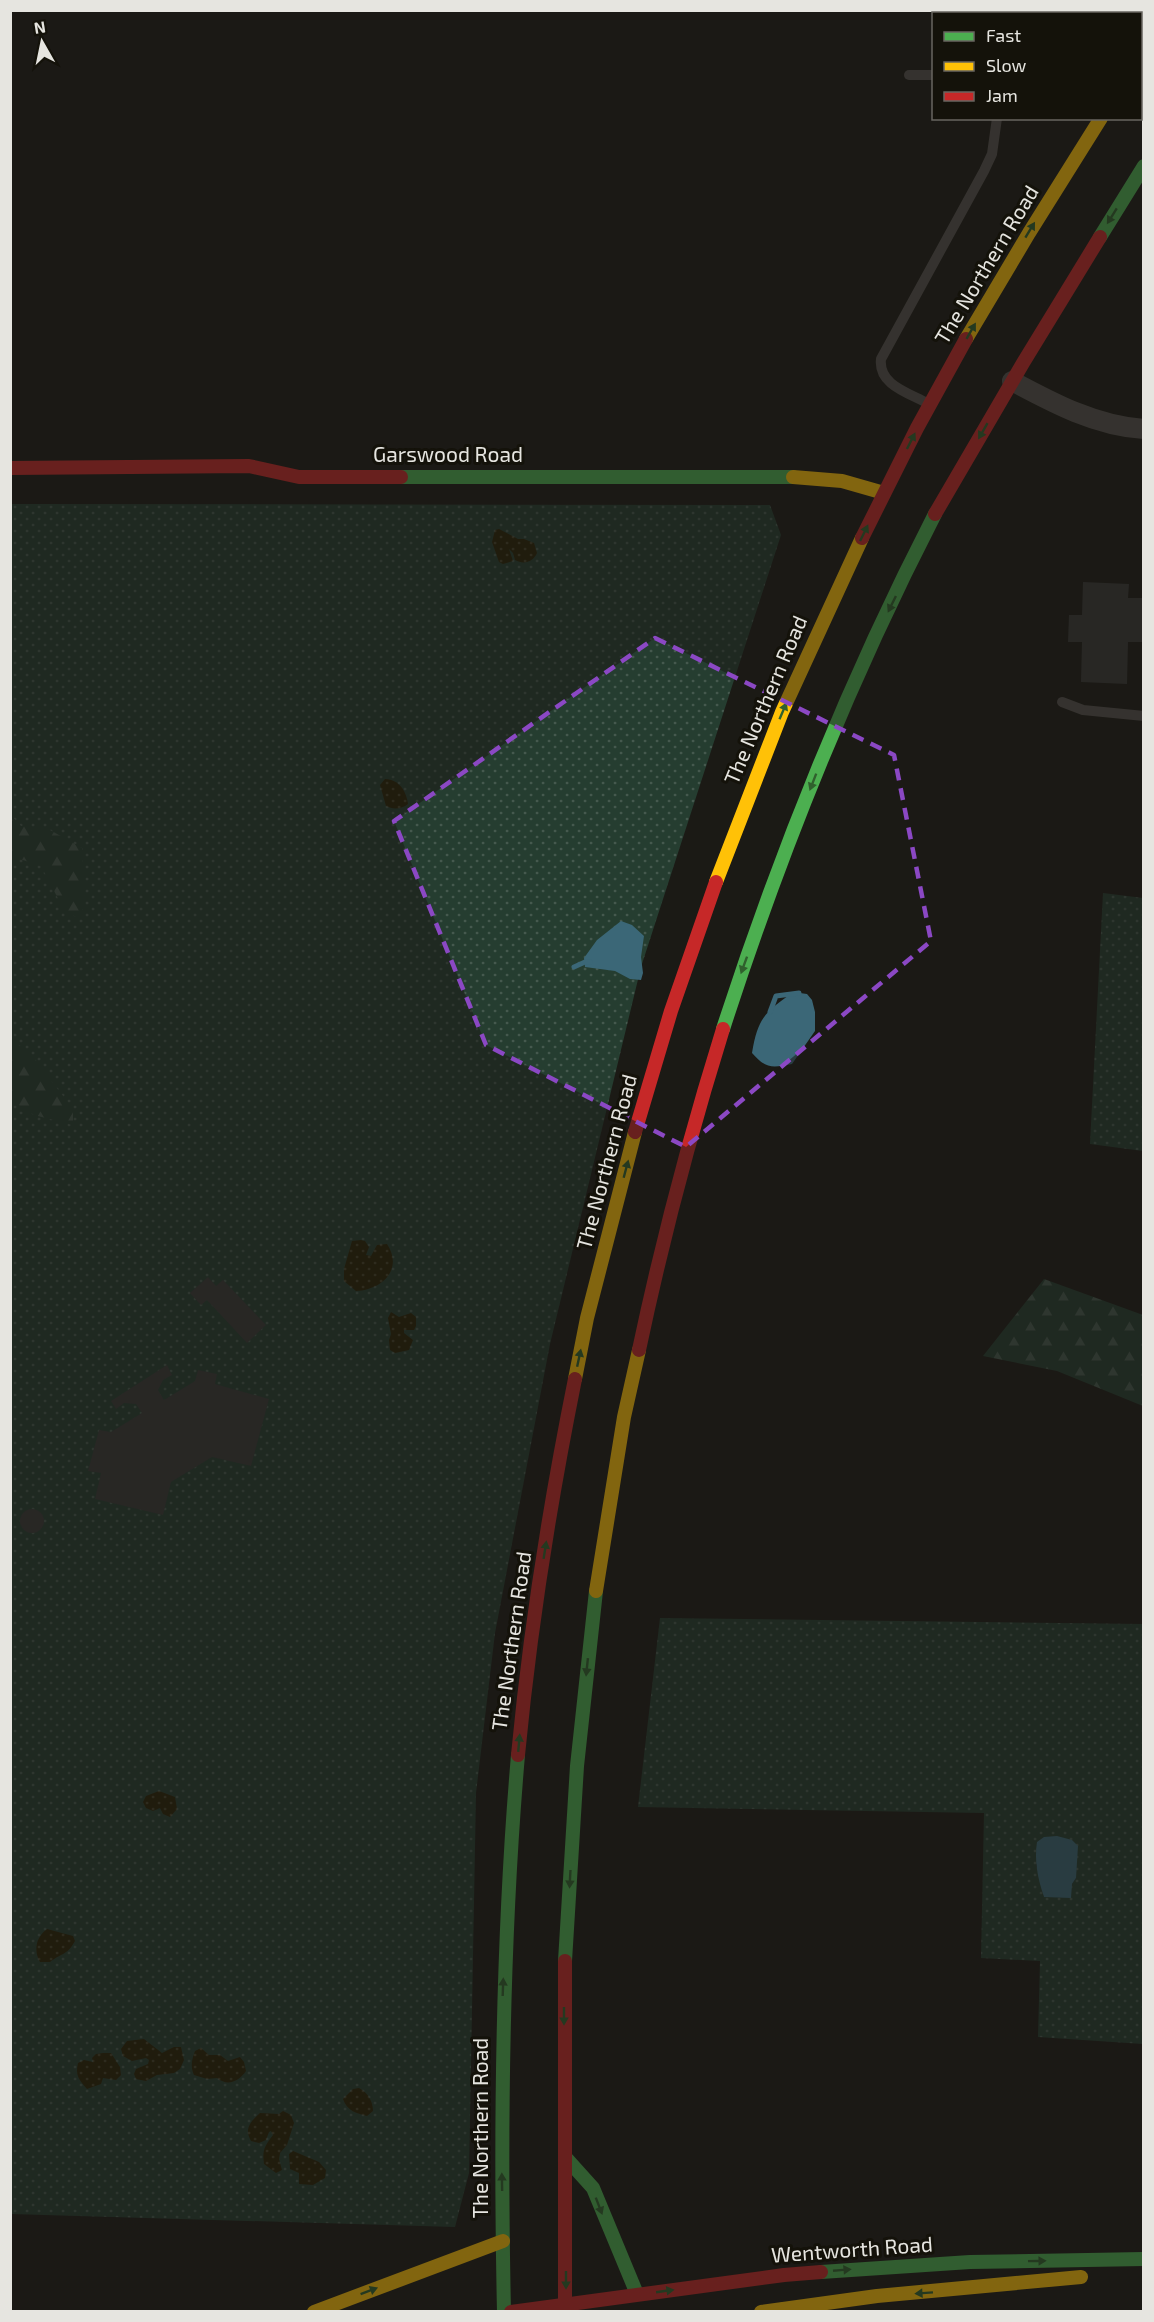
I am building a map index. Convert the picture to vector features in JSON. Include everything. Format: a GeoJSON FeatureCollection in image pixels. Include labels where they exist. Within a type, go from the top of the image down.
{"type":"FeatureCollection","features":[{"type":"Feature","properties":{"kind":"main road","name":"The Northern Road"},"geometry":{"type":"LineString","coordinates":[[504,2312],[501,2074],[504,1950],[514,1801],[533,1621],[562,1443],[586,1326],[615,1209],[647,1093],[721,866],[752,784],[826,611],[930,404],[1002,278],[1100,120]]}},
{"type":"Feature","properties":{"kind":"main road"},"geometry":{"type":"LineString","coordinates":[[1079,153],[1080,130]]}},
{"type":"Feature","properties":{"kind":"main road"},"geometry":{"type":"LineString","coordinates":[[566,2308],[564,2010],[580,1728],[593,1609],[613,1478],[638,1344],[668,1221],[725,1018],[775,879],[820,765],[870,651],[935,515],[1012,381],[1143,166]]}},
{"type":"Feature","properties":{"kind":"main road","name":"Garswood Road"},"geometry":{"type":"LineString","coordinates":[[10,468],[249,466],[299,477],[778,476],[842,480],[884,493]]}},
{"type":"Feature","properties":{"kind":"main road"},"geometry":{"type":"LineString","coordinates":[[566,2158],[593,2188],[637,2294]]}},
{"type":"Feature","properties":{"kind":"main road"},"geometry":{"type":"LineString","coordinates":[[314,2312],[502,2241]]}},
{"type":"Feature","properties":{"kind":"main road","name":"Wentworth Road"},"geometry":{"type":"LineString","coordinates":[[511,2312],[566,2308],[637,2294],[784,2275],[862,2268],[970,2262],[1143,2259]]}},
{"type":"Feature","properties":{"kind":"main road"},"geometry":{"type":"LineString","coordinates":[[761,2312],[877,2296],[1099,2276]]}},
{"type":"Feature","properties":{"kind":"street"},"geometry":{"type":"LineString","coordinates":[[1012,381],[1088,417],[1143,429]]}},
{"type":"Feature","properties":{"kind":"lane"},"geometry":{"type":"LineString","coordinates":[[909,75],[932,75]]}},
{"type":"Feature","properties":{"kind":"lane"},"geometry":{"type":"LineString","coordinates":[[930,404],[887,381],[882,374],[881,359],[984,171],[992,154],[997,120]]}},
{"type":"Feature","properties":{"kind":"lane"},"geometry":{"type":"LineString","coordinates":[[1062,702],[1083,710],[1143,716]]}},
{"type":"Feature","properties":{"kind":"highlighted area"},"geometry":{"type":"Polygon","coordinates":[[[655,638],[894,755],[931,941],[686,1147],[486,1045],[394,821],[655,638]]]}},
{"type":"Feature","properties":{"kind":"green space"},"geometry":{"type":"Polygon","coordinates":[[[11,504],[770,505],[781,535],[641,967],[550,1344],[495,1633],[476,1793],[469,2173],[455,2227],[11,2214],[11,504]]]}},
{"type":"Feature","properties":{"kind":"green space"},"geometry":{"type":"Polygon","coordinates":[[[10,814],[21,826],[50,830],[82,848],[85,906],[77,918],[63,908],[41,866],[11,856],[10,814]]]}},
{"type":"Feature","properties":{"kind":"green space"},"geometry":{"type":"Polygon","coordinates":[[[1103,893],[1143,898],[1143,1151],[1090,1144],[1103,893]]]}},
{"type":"Feature","properties":{"kind":"green space"},"geometry":{"type":"Polygon","coordinates":[[[10,1037],[34,1058],[73,1109],[73,1125],[34,1115],[11,1100],[10,1037]]]}},
{"type":"Feature","properties":{"kind":"green space"},"geometry":{"type":"Polygon","coordinates":[[[1044,1279],[1143,1315],[1143,1406],[1057,1371],[983,1356],[1044,1279]]]}},
{"type":"Feature","properties":{"kind":"green space"},"geometry":{"type":"Polygon","coordinates":[[[660,1618],[1143,1624],[1143,2044],[1038,2037],[1040,1961],[981,1958],[984,1813],[638,1807],[660,1618]],[[1036,1864],[1044,1897],[1072,1884],[1076,1878],[1036,1864]]]}},
{"type":"Feature","properties":{"kind":"sand"},"geometry":{"type":"Polygon","coordinates":[[[499,529],[518,539],[534,543],[537,553],[533,559],[528,562],[518,562],[509,549],[513,561],[503,564],[499,562],[492,542],[495,530],[499,529]]]}},
{"type":"Feature","properties":{"kind":"sand"},"geometry":{"type":"Polygon","coordinates":[[[385,779],[401,787],[408,804],[397,808],[386,806],[380,785],[385,779]]]}},
{"type":"Feature","properties":{"kind":"sand"},"geometry":{"type":"Polygon","coordinates":[[[352,1241],[365,1241],[369,1247],[366,1255],[371,1256],[377,1245],[387,1244],[392,1253],[393,1262],[387,1277],[381,1283],[356,1291],[344,1281],[344,1269],[352,1241]]]}},
{"type":"Feature","properties":{"kind":"sand"},"geometry":{"type":"Polygon","coordinates":[[[391,1312],[399,1317],[411,1313],[416,1317],[414,1330],[404,1330],[404,1333],[413,1340],[409,1350],[395,1353],[390,1350],[391,1334],[388,1318],[391,1312]]]}},
{"type":"Feature","properties":{"kind":"sand"},"geometry":{"type":"Polygon","coordinates":[[[159,1791],[175,1797],[177,1809],[170,1817],[163,1814],[160,1808],[153,1811],[146,1808],[143,1802],[146,1796],[159,1791]]]}},
{"type":"Feature","properties":{"kind":"sand"},"geometry":{"type":"Polygon","coordinates":[[[47,1929],[73,1936],[75,1941],[66,1952],[50,1962],[40,1962],[37,1945],[40,1936],[47,1929]]]}},
{"type":"Feature","properties":{"kind":"sand"},"geometry":{"type":"Polygon","coordinates":[[[144,2039],[162,2053],[174,2047],[181,2047],[184,2060],[180,2069],[174,2073],[157,2075],[146,2081],[136,2079],[134,2074],[136,2069],[148,2064],[149,2060],[146,2058],[132,2061],[123,2056],[121,2049],[127,2041],[144,2039]]]}},
{"type":"Feature","properties":{"kind":"sand"},"geometry":{"type":"Polygon","coordinates":[[[201,2048],[209,2055],[220,2055],[228,2061],[240,2057],[246,2071],[233,2082],[194,2075],[193,2057],[195,2051],[201,2048]]]}},
{"type":"Feature","properties":{"kind":"sand"},"geometry":{"type":"Polygon","coordinates":[[[111,2053],[120,2067],[121,2075],[116,2080],[103,2078],[101,2084],[87,2089],[78,2077],[78,2063],[84,2060],[93,2062],[92,2058],[96,2054],[111,2053]]]}},
{"type":"Feature","properties":{"kind":"sand"},"geometry":{"type":"Polygon","coordinates":[[[359,2088],[372,2104],[373,2111],[367,2116],[349,2109],[343,2099],[353,2089],[359,2088]]]}},
{"type":"Feature","properties":{"kind":"sand"},"geometry":{"type":"Polygon","coordinates":[[[283,2111],[291,2115],[294,2123],[287,2145],[280,2153],[282,2170],[276,2173],[264,2164],[263,2155],[273,2135],[271,2131],[266,2140],[259,2143],[251,2141],[248,2129],[260,2113],[279,2114],[283,2111]]]}},
{"type":"Feature","properties":{"kind":"sand"},"geometry":{"type":"Polygon","coordinates":[[[293,2151],[319,2162],[326,2170],[325,2178],[313,2185],[299,2184],[299,2173],[290,2169],[289,2154],[293,2151]]]}},
{"type":"Feature","properties":{"kind":"water"},"geometry":{"type":"Polygon","coordinates":[[[621,921],[632,925],[644,936],[641,980],[630,979],[615,971],[585,967],[584,958],[597,940],[621,921]]]}},
{"type":"Feature","properties":{"kind":"water"},"geometry":{"type":"Polygon","coordinates":[[[793,992],[807,994],[812,1000],[815,1012],[815,1031],[792,1064],[766,1065],[752,1053],[757,1031],[769,1011],[793,992]]]}},
{"type":"Feature","properties":{"kind":"water"},"geometry":{"type":"Polygon","coordinates":[[[1057,1836],[1072,1840],[1078,1846],[1076,1878],[1072,1884],[1071,1898],[1044,1897],[1038,1877],[1037,1842],[1044,1837],[1057,1836]]]}},
{"type":"Feature","properties":{"kind":"building"},"geometry":{"type":"Polygon","coordinates":[[[1083,582],[1129,584],[1128,598],[1144,598],[1144,642],[1128,642],[1127,684],[1081,682],[1082,642],[1068,642],[1069,615],[1082,615],[1083,582]]]}},
{"type":"Feature","properties":{"kind":"building"},"geometry":{"type":"Polygon","coordinates":[[[208,1277],[216,1286],[223,1280],[266,1325],[247,1343],[207,1300],[201,1305],[190,1293],[208,1277]]]}},
{"type":"Feature","properties":{"kind":"building"},"geometry":{"type":"Polygon","coordinates":[[[167,1365],[172,1375],[163,1380],[158,1390],[164,1400],[195,1381],[198,1370],[217,1374],[215,1384],[269,1399],[251,1466],[212,1457],[171,1482],[163,1515],[95,1499],[101,1473],[88,1471],[99,1430],[111,1432],[142,1413],[136,1404],[124,1403],[116,1409],[111,1401],[167,1365]]]}},
{"type":"Feature","properties":{"kind":"building"},"geometry":{"type":"Polygon","coordinates":[[[32,1509],[41,1512],[44,1521],[41,1530],[32,1533],[23,1530],[20,1521],[23,1512],[32,1509]]]}},
{"type":"Feature","properties":{"kind":"waterway"},"geometry":{"type":"LineString","coordinates":[[574,967],[590,962]]}},
{"type":"Feature","properties":{"kind":"waterway"},"geometry":{"type":"LineString","coordinates":[[770,1012],[776,996],[799,993]]}},
{"type":"Feature","properties":{"kind":"traffic: fast"},"geometry":{"type":"LineString","coordinates":[[1100,237],[1144,166]]}},
{"type":"Feature","properties":{"kind":"traffic: fast"},"geometry":{"type":"LineString","coordinates":[[401,477],[793,477]]}},
{"type":"Feature","properties":{"kind":"traffic: fast"},"geometry":{"type":"LineString","coordinates":[[723,1029],[768,897],[818,767],[874,639],[935,514]]}},
{"type":"Feature","properties":{"kind":"traffic: fast"},"geometry":{"type":"LineString","coordinates":[[565,1961],[577,1766],[596,1591]]}},
{"type":"Feature","properties":{"kind":"traffic: fast"},"geometry":{"type":"LineString","coordinates":[[504,2312],[502,2173],[505,1964],[518,1755]]}},
{"type":"Feature","properties":{"kind":"traffic: fast"},"geometry":{"type":"LineString","coordinates":[[566,2158],[593,2188],[637,2294]]}},
{"type":"Feature","properties":{"kind":"traffic: fast"},"geometry":{"type":"LineString","coordinates":[[821,2272],[970,2262],[1144,2259]]}},
{"type":"Feature","properties":{"kind":"traffic: slow"},"geometry":{"type":"LineString","coordinates":[[966,339],[1100,120]]}},
{"type":"Feature","properties":{"kind":"traffic: slow"},"geometry":{"type":"LineString","coordinates":[[793,477],[842,481],[884,493]]}},
{"type":"Feature","properties":{"kind":"traffic: slow"},"geometry":{"type":"LineString","coordinates":[[716,882],[782,712],[862,538]]}},
{"type":"Feature","properties":{"kind":"traffic: slow"},"geometry":{"type":"LineString","coordinates":[[575,1379],[587,1318],[635,1132]]}},
{"type":"Feature","properties":{"kind":"traffic: slow"},"geometry":{"type":"LineString","coordinates":[[596,1591],[624,1417],[639,1350]]}},
{"type":"Feature","properties":{"kind":"traffic: slow"},"geometry":{"type":"LineString","coordinates":[[314,2312],[503,2241]]}},
{"type":"Feature","properties":{"kind":"traffic: slow"},"geometry":{"type":"LineString","coordinates":[[761,2312],[877,2296],[1081,2277]]}},
{"type":"Feature","properties":{"kind":"traffic: jam"},"geometry":{"type":"LineString","coordinates":[[935,514],[1100,237]]}},
{"type":"Feature","properties":{"kind":"traffic: jam"},"geometry":{"type":"LineString","coordinates":[[862,538],[917,428],[966,339]]}},
{"type":"Feature","properties":{"kind":"traffic: jam"},"geometry":{"type":"LineString","coordinates":[[10,468],[249,466],[299,477],[401,477]]}},
{"type":"Feature","properties":{"kind":"traffic: jam"},"geometry":{"type":"LineString","coordinates":[[635,1132],[671,1011],[716,882]]}},
{"type":"Feature","properties":{"kind":"traffic: jam"},"geometry":{"type":"LineString","coordinates":[[639,1350],[677,1188],[723,1029]]}},
{"type":"Feature","properties":{"kind":"traffic: jam"},"geometry":{"type":"LineString","coordinates":[[518,1755],[528,1661],[542,1566],[575,1379]]}},
{"type":"Feature","properties":{"kind":"traffic: jam"},"geometry":{"type":"LineString","coordinates":[[565,1961],[565,2312]]}},
{"type":"Feature","properties":{"kind":"traffic: jam"},"geometry":{"type":"LineString","coordinates":[[511,2312],[821,2272]]}}]}
